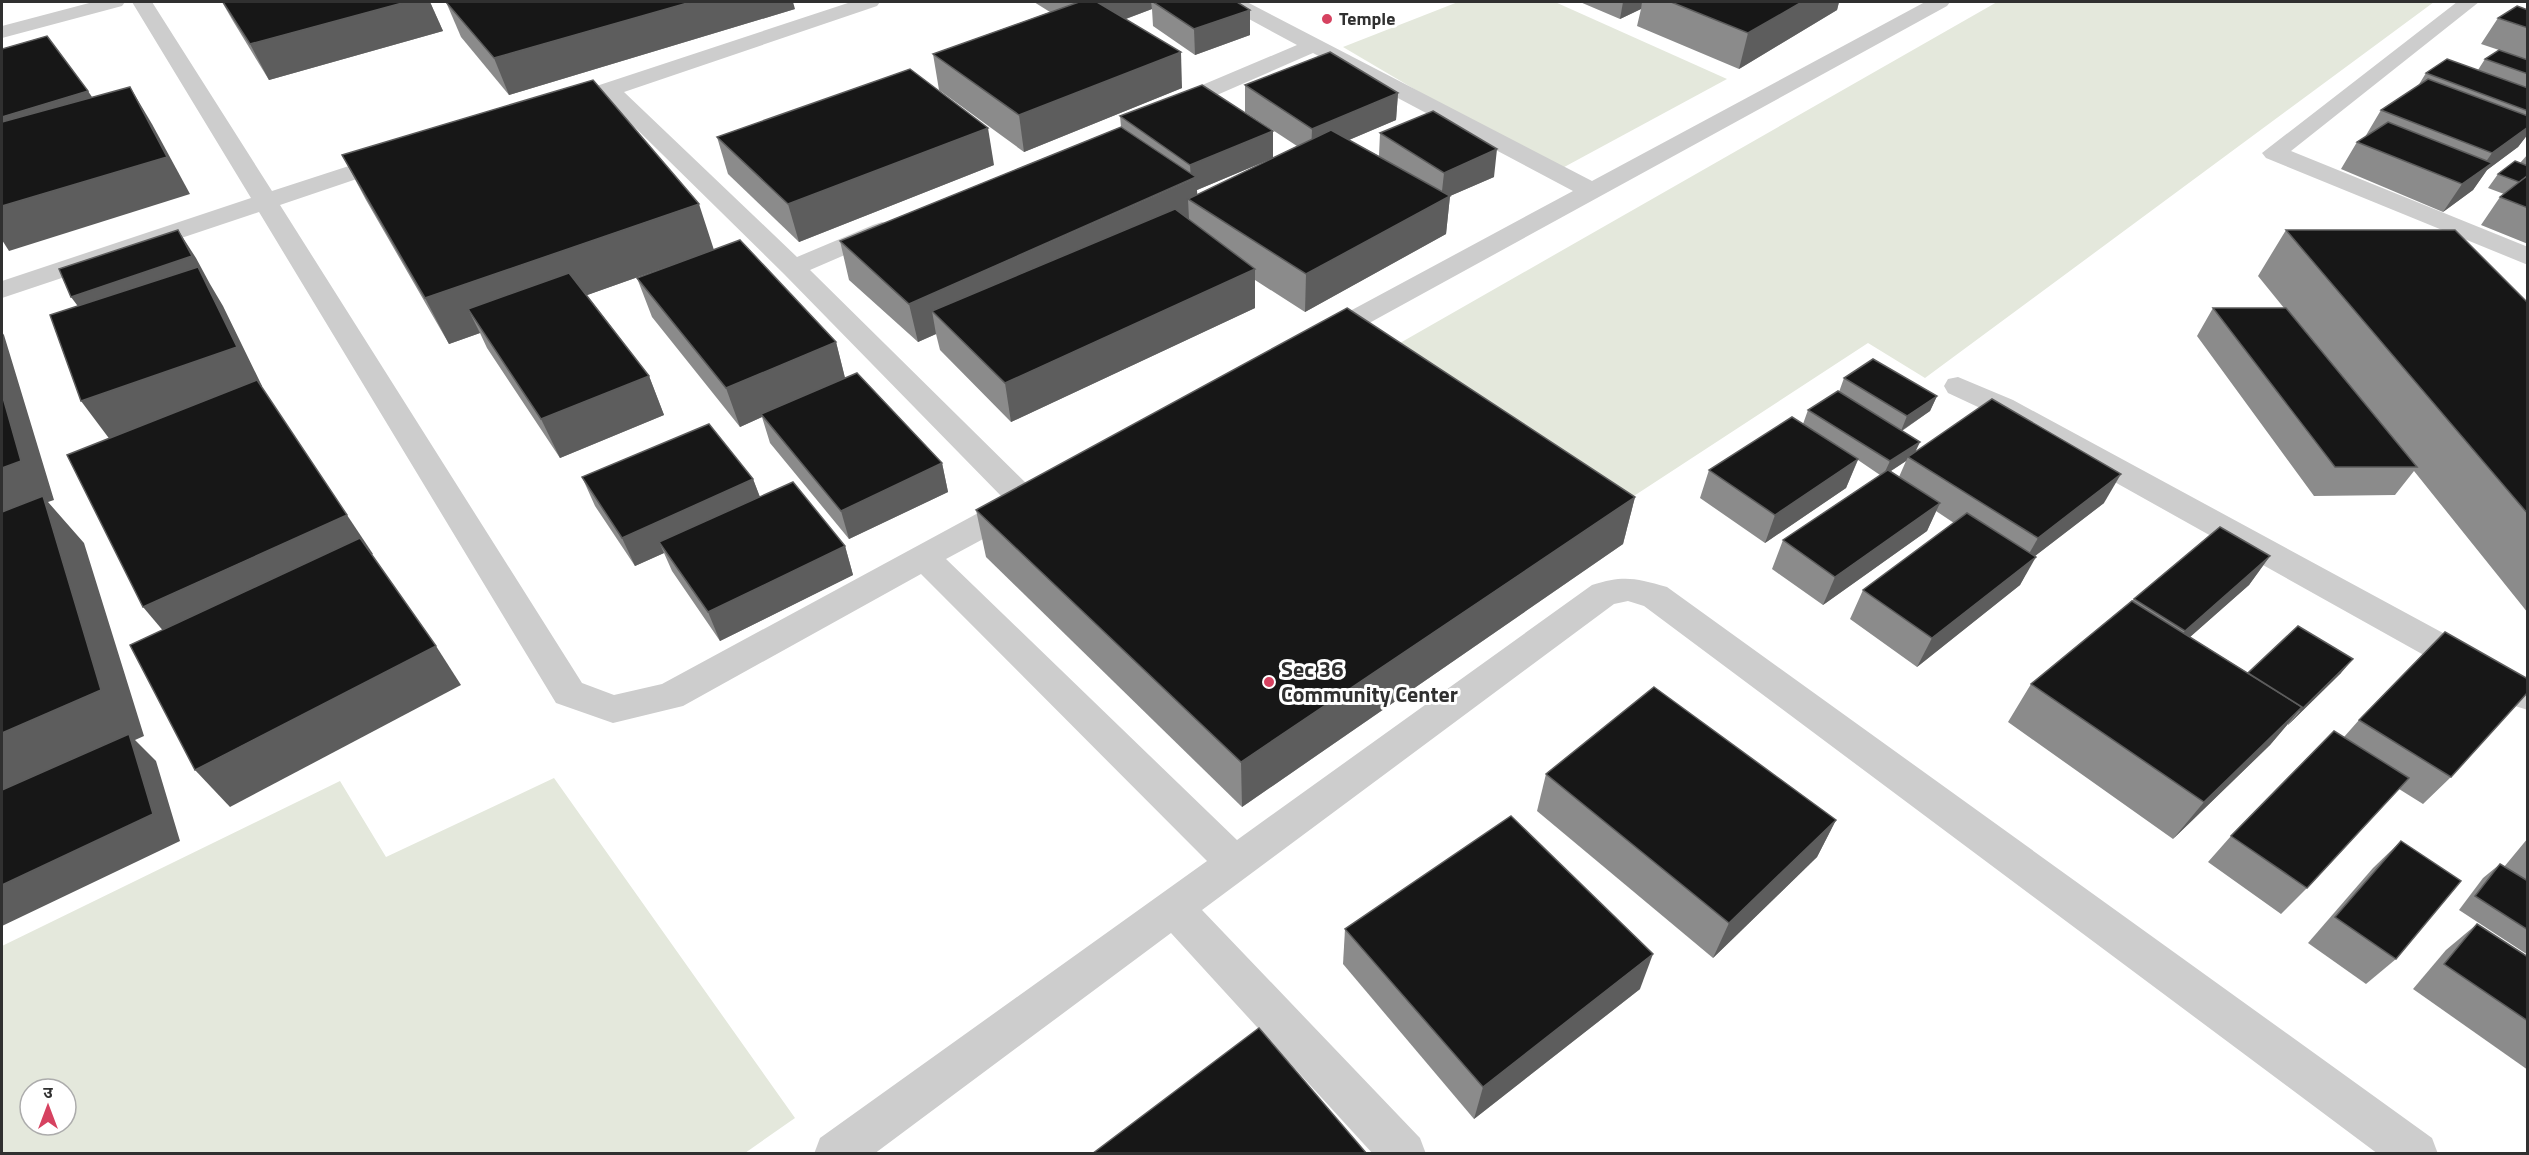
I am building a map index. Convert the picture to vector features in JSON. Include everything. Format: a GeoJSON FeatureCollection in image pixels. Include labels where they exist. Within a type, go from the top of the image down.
{"type":"FeatureCollection","features":[{"type":"Feature","properties":{"kind":"street"},"geometry":{"type":"LineString","coordinates":[[2,32],[115,2]]}},
{"type":"Feature","properties":{"kind":"street"},"geometry":{"type":"LineString","coordinates":[[142,2],[568,693],[613,709],[670,696],[1036,496],[793,268],[609,90]]}},
{"type":"Feature","properties":{"kind":"street"},"geometry":{"type":"LineString","coordinates":[[542,111],[870,2]]}},
{"type":"Feature","properties":{"kind":"street"},"geometry":{"type":"LineString","coordinates":[[1232,2],[1590,190]]}},
{"type":"Feature","properties":{"kind":"street"},"geometry":{"type":"LineString","coordinates":[[1297,352],[1590,190],[1940,2]]}},
{"type":"Feature","properties":{"kind":"street"},"geometry":{"type":"LineString","coordinates":[[2469,2],[2274,153],[2528,257]]}},
{"type":"Feature","properties":{"kind":"street"},"geometry":{"type":"LineString","coordinates":[[1151,115],[1314,45]]}},
{"type":"Feature","properties":{"kind":"street"},"geometry":{"type":"LineString","coordinates":[[2,290],[263,200],[419,150]]}},
{"type":"Feature","properties":{"kind":"street"},"geometry":{"type":"LineString","coordinates":[[793,268],[901,221]]}},
{"type":"Feature","properties":{"kind":"street"},"geometry":{"type":"LineString","coordinates":[[1958,386],[2003,407],[2528,696]]}},
{"type":"Feature","properties":{"kind":"street"},"geometry":{"type":"LineString","coordinates":[[924,557],[1235,864]]}},
{"type":"Feature","properties":{"kind":"street"},"geometry":{"type":"LineString","coordinates":[[836,1154],[1604,594],[1628,589],[1655,596],[2416,1154]]}},
{"type":"Feature","properties":{"kind":"street"},"geometry":{"type":"LineString","coordinates":[[1173,908],[1404,1154]]}},
{"type":"Feature","properties":{"kind":"shaded area"},"geometry":{"type":"Polygon","coordinates":[[[1458,2],[1555,2],[1727,79],[1555,172],[1343,47],[1458,2]]]}},
{"type":"Feature","properties":{"kind":"shaded area"},"geometry":{"type":"Polygon","coordinates":[[[1997,2],[2434,2],[1925,378],[1868,343],[1617,507],[1386,351],[1997,2]]]}},
{"type":"Feature","properties":{"kind":"shaded area"},"geometry":{"type":"Polygon","coordinates":[[[554,778],[795,1118],[745,1153],[2,1153],[2,946],[340,781],[386,857],[554,778]]]}},
{"type":"Feature","properties":{"kind":"building"},"geometry":{"type":"Polygon","coordinates":[[[223,2],[406,2],[250,44],[223,2]]]}},
{"type":"Feature","properties":{"kind":"building"},"geometry":{"type":"Polygon","coordinates":[[[446,2],[691,2],[494,58],[446,2]]]}},
{"type":"Feature","properties":{"kind":"building"},"geometry":{"type":"Polygon","coordinates":[[[1079,2],[1097,2],[1181,52],[1019,115],[933,54],[1079,2]]]}},
{"type":"Feature","properties":{"kind":"building"},"geometry":{"type":"Polygon","coordinates":[[[1153,2],[1237,2],[1250,10],[1194,29],[1153,2]]]}},
{"type":"Feature","properties":{"kind":"building"},"geometry":{"type":"Polygon","coordinates":[[[1671,2],[1802,2],[1748,33],[1671,2]]]}},
{"type":"Feature","properties":{"kind":"building"},"geometry":{"type":"Polygon","coordinates":[[[2517,6],[2528,10],[2528,28],[2498,18],[2517,6]]]}},
{"type":"Feature","properties":{"kind":"building"},"geometry":{"type":"Polygon","coordinates":[[[47,36],[88,91],[2,117],[2,49],[47,36]]]}},
{"type":"Feature","properties":{"kind":"building"},"geometry":{"type":"Polygon","coordinates":[[[2499,50],[2528,60],[2528,74],[2485,59],[2499,50]]]}},
{"type":"Feature","properties":{"kind":"building"},"geometry":{"type":"Polygon","coordinates":[[[1330,52],[1398,93],[1312,129],[1245,85],[1330,52]]]}},
{"type":"Feature","properties":{"kind":"building"},"geometry":{"type":"Polygon","coordinates":[[[2447,59],[2528,88],[2528,111],[2426,73],[2447,59]]]}},
{"type":"Feature","properties":{"kind":"building"},"geometry":{"type":"Polygon","coordinates":[[[910,69],[988,128],[788,204],[717,137],[910,69]]]}},
{"type":"Feature","properties":{"kind":"building"},"geometry":{"type":"Polygon","coordinates":[[[2428,79],[2528,116],[2528,127],[2492,153],[2381,110],[2428,79]]]}},
{"type":"Feature","properties":{"kind":"building"},"geometry":{"type":"Polygon","coordinates":[[[593,80],[699,204],[425,298],[342,155],[593,80]]]}},
{"type":"Feature","properties":{"kind":"building"},"geometry":{"type":"Polygon","coordinates":[[[1202,85],[1273,131],[1190,165],[1120,116],[1202,85]]]}},
{"type":"Feature","properties":{"kind":"building"},"geometry":{"type":"Polygon","coordinates":[[[130,87],[167,157],[2,206],[2,122],[130,87]]]}},
{"type":"Feature","properties":{"kind":"building"},"geometry":{"type":"Polygon","coordinates":[[[1433,111],[1497,149],[1444,173],[1380,133],[1433,111]]]}},
{"type":"Feature","properties":{"kind":"building"},"geometry":{"type":"Polygon","coordinates":[[[2388,122],[2492,163],[2462,184],[2357,142],[2388,122]]]}},
{"type":"Feature","properties":{"kind":"building"},"geometry":{"type":"Polygon","coordinates":[[[1121,127],[1196,177],[909,304],[840,241],[1121,127]]]}},
{"type":"Feature","properties":{"kind":"building"},"geometry":{"type":"Polygon","coordinates":[[[1331,130],[1450,196],[1306,274],[1188,199],[1331,130]]]}},
{"type":"Feature","properties":{"kind":"building"},"geometry":{"type":"Polygon","coordinates":[[[2515,161],[2528,166],[2528,176],[2519,182],[2498,174],[2515,161]]]}},
{"type":"Feature","properties":{"kind":"building"},"geometry":{"type":"Polygon","coordinates":[[[2527,176],[2528,208],[2500,197],[2527,176]]]}},
{"type":"Feature","properties":{"kind":"building"},"geometry":{"type":"Polygon","coordinates":[[[1175,209],[1255,269],[1005,383],[932,311],[1175,209]]]}},
{"type":"Feature","properties":{"kind":"building"},"geometry":{"type":"Polygon","coordinates":[[[178,230],[192,256],[71,297],[59,269],[178,230]]]}},
{"type":"Feature","properties":{"kind":"building"},"geometry":{"type":"Polygon","coordinates":[[[2286,230],[2455,230],[2528,303],[2528,514],[2286,230]]]}},
{"type":"Feature","properties":{"kind":"building"},"geometry":{"type":"Polygon","coordinates":[[[740,240],[836,342],[726,388],[637,278],[740,240]]]}},
{"type":"Feature","properties":{"kind":"building"},"geometry":{"type":"Polygon","coordinates":[[[198,267],[237,347],[81,401],[50,315],[198,267]]]}},
{"type":"Feature","properties":{"kind":"building"},"geometry":{"type":"Polygon","coordinates":[[[569,273],[649,376],[541,419],[468,309],[569,273]]]}},
{"type":"Feature","properties":{"kind":"building","name":"Sec 36 Community Center"},"geometry":{"type":"Polygon","coordinates":[[[1347,308],[1635,497],[1241,762],[976,510],[1347,308]]]}},
{"type":"Feature","properties":{"kind":"building"},"geometry":{"type":"Polygon","coordinates":[[[2213,308],[2286,308],[2417,467],[2335,467],[2213,308]]]}},
{"type":"Feature","properties":{"kind":"building"},"geometry":{"type":"Polygon","coordinates":[[[1873,359],[1937,396],[1907,416],[1844,378],[1873,359]]]}},
{"type":"Feature","properties":{"kind":"building"},"geometry":{"type":"Polygon","coordinates":[[[857,373],[942,463],[841,511],[761,414],[857,373]]]}},
{"type":"Feature","properties":{"kind":"building"},"geometry":{"type":"Polygon","coordinates":[[[257,380],[347,515],[143,607],[67,455],[257,380]]]}},
{"type":"Feature","properties":{"kind":"building"},"geometry":{"type":"Polygon","coordinates":[[[1838,391],[1920,442],[1890,461],[1808,410],[1838,391]]]}},
{"type":"Feature","properties":{"kind":"building"},"geometry":{"type":"Polygon","coordinates":[[[2,394],[21,461],[2,468],[2,394]]]}},
{"type":"Feature","properties":{"kind":"building"},"geometry":{"type":"Polygon","coordinates":[[[1992,399],[2121,474],[2038,538],[1908,457],[1992,399]]]}},
{"type":"Feature","properties":{"kind":"building"},"geometry":{"type":"Polygon","coordinates":[[[1792,417],[1858,459],[1775,515],[1709,470],[1792,417]]]}},
{"type":"Feature","properties":{"kind":"building"},"geometry":{"type":"Polygon","coordinates":[[[709,424],[753,479],[622,538],[582,477],[709,424]]]}},
{"type":"Feature","properties":{"kind":"building"},"geometry":{"type":"Polygon","coordinates":[[[1888,470],[1940,503],[1835,577],[1783,540],[1888,470]]]}},
{"type":"Feature","properties":{"kind":"building"},"geometry":{"type":"Polygon","coordinates":[[[793,482],[845,546],[708,612],[659,542],[793,482]]]}},
{"type":"Feature","properties":{"kind":"building"},"geometry":{"type":"Polygon","coordinates":[[[43,496],[101,690],[2,733],[2,512],[43,496]]]}},
{"type":"Feature","properties":{"kind":"building"},"geometry":{"type":"Polygon","coordinates":[[[1967,513],[2036,557],[1932,638],[1863,590],[1967,513]]]}},
{"type":"Feature","properties":{"kind":"building"},"geometry":{"type":"Polygon","coordinates":[[[2220,527],[2270,556],[2185,631],[2134,599],[2220,527]]]}},
{"type":"Feature","properties":{"kind":"building"},"geometry":{"type":"Polygon","coordinates":[[[360,538],[436,646],[195,770],[130,645],[360,538]]]}},
{"type":"Feature","properties":{"kind":"building"},"geometry":{"type":"Polygon","coordinates":[[[2132,601],[2302,707],[2204,802],[2031,684],[2132,601]]]}},
{"type":"Feature","properties":{"kind":"building"},"geometry":{"type":"Polygon","coordinates":[[[2298,626],[2353,659],[2301,710],[2302,707],[2248,673],[2298,626]]]}},
{"type":"Feature","properties":{"kind":"building"},"geometry":{"type":"Polygon","coordinates":[[[2445,632],[2528,679],[2528,692],[2451,777],[2359,720],[2445,632]]]}},
{"type":"Feature","properties":{"kind":"building"},"geometry":{"type":"Polygon","coordinates":[[[1654,687],[1836,820],[1729,923],[1546,774],[1654,687]]]}},
{"type":"Feature","properties":{"kind":"building"},"geometry":{"type":"Polygon","coordinates":[[[2334,731],[2409,778],[2307,888],[2231,836],[2334,731]]]}},
{"type":"Feature","properties":{"kind":"building"},"geometry":{"type":"Polygon","coordinates":[[[129,734],[153,814],[2,885],[2,790],[129,734]]]}},
{"type":"Feature","properties":{"kind":"building"},"geometry":{"type":"Polygon","coordinates":[[[1511,816],[1653,954],[1483,1087],[1345,929],[1511,816]]]}},
{"type":"Feature","properties":{"kind":"building"},"geometry":{"type":"Polygon","coordinates":[[[2401,841],[2461,881],[2396,959],[2335,917],[2401,841]]]}},
{"type":"Feature","properties":{"kind":"building"},"geometry":{"type":"Polygon","coordinates":[[[2500,864],[2528,881],[2528,930],[2475,896],[2500,864]]]}},
{"type":"Feature","properties":{"kind":"building"},"geometry":{"type":"Polygon","coordinates":[[[2477,924],[2528,957],[2528,1021],[2444,964],[2477,924]]]}},
{"type":"Feature","properties":{"kind":"building"},"geometry":{"type":"Polygon","coordinates":[[[1259,1028],[1367,1154],[1092,1154],[1259,1028]]]}},
{"type":"Feature","properties":{"kind":"place","name":"Temple"},"geometry":{"type":"Point","coordinates":[1327,19]}},
{"type":"Feature","properties":{"kind":"place","name":"Sec 36 Community Center"},"geometry":{"type":"Point","coordinates":[1269,682]}}]}
